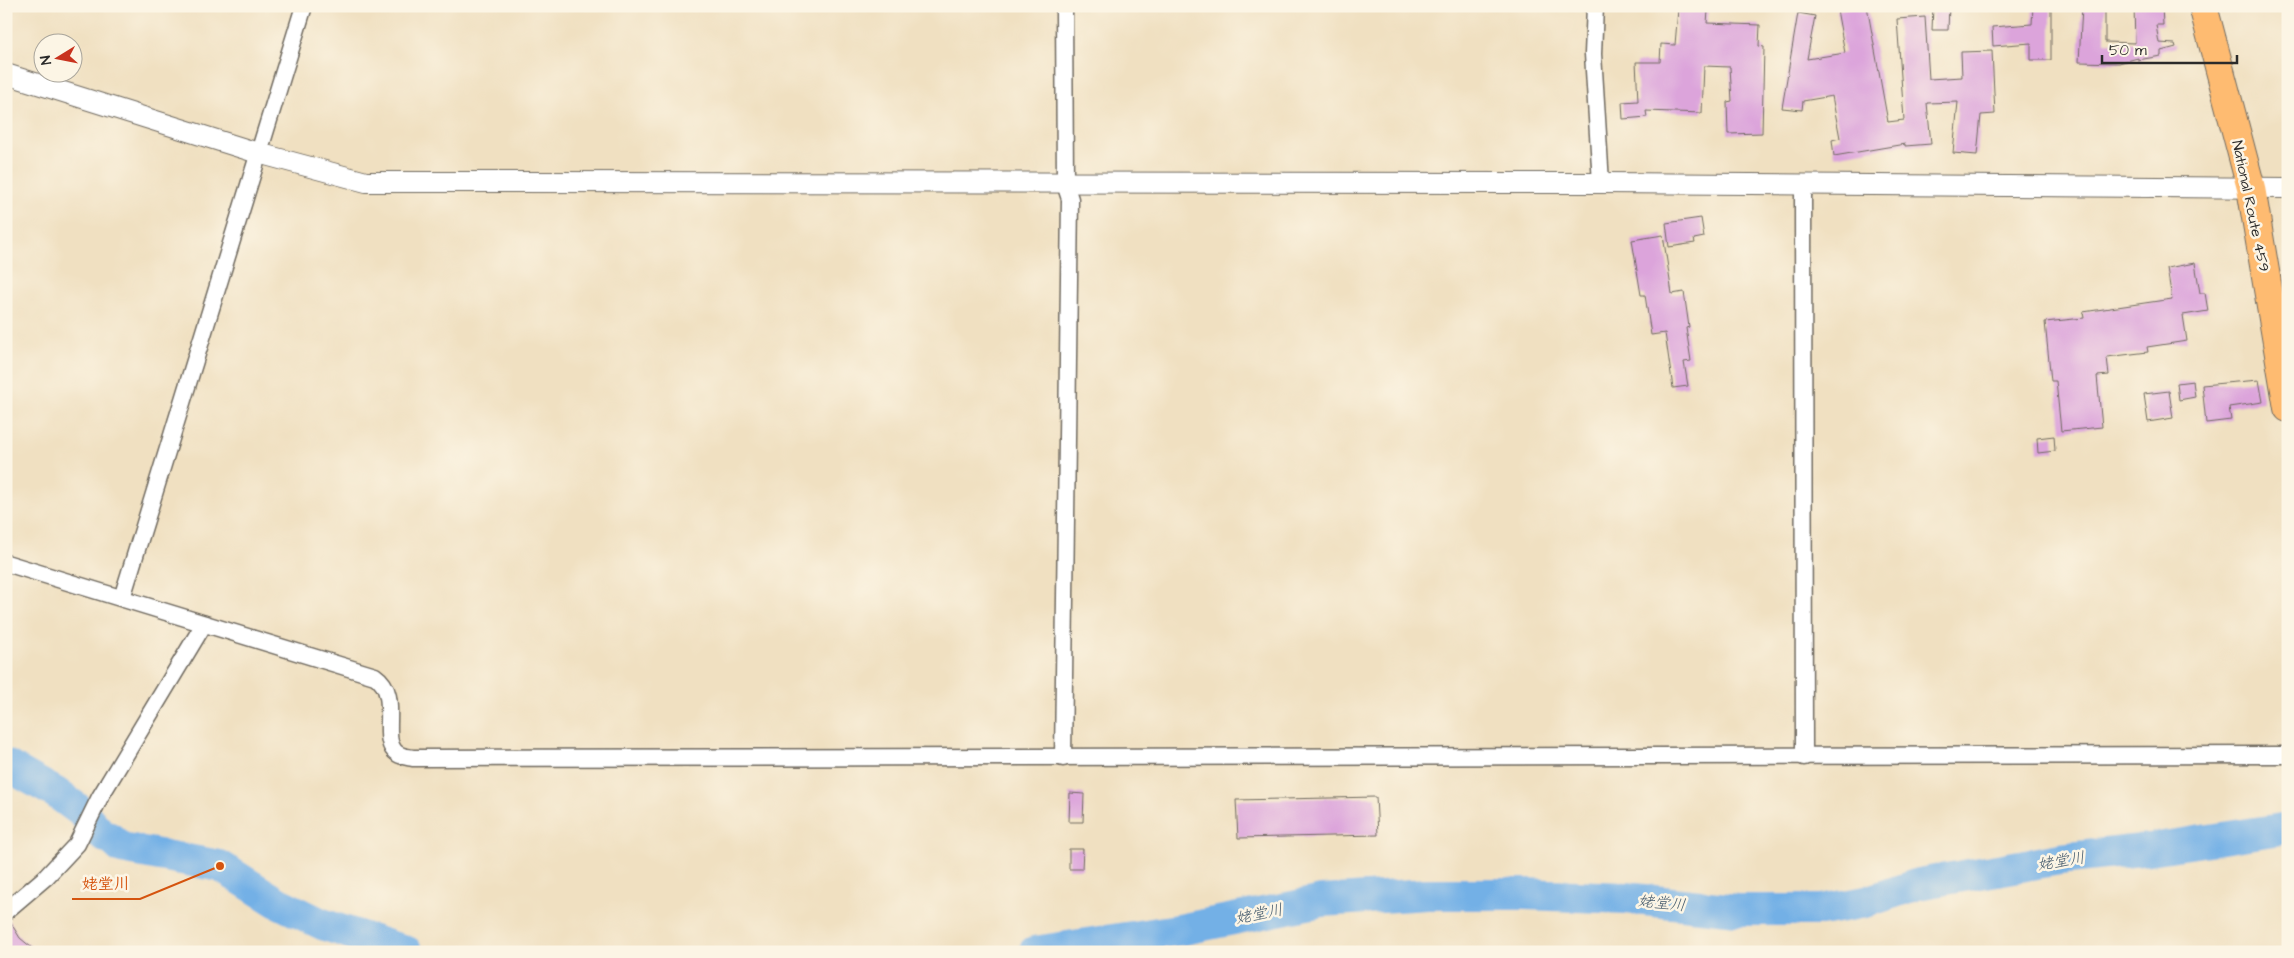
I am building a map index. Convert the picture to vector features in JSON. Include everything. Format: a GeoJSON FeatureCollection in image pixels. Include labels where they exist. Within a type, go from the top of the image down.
{"type":"FeatureCollection","features":[{"type":"Feature","properties":{"kind":"highway","name":"National Route 459"},"geometry":{"type":"LineString","coordinates":[[2202,6],[2251,188],[2288,408]]}},
{"type":"Feature","properties":{"kind":"street"},"geometry":{"type":"LineString","coordinates":[[122,598],[304,6]]}},
{"type":"Feature","properties":{"kind":"street"},"geometry":{"type":"LineString","coordinates":[[1063,758],[1070,199],[1065,184],[1064,6]]}},
{"type":"Feature","properties":{"kind":"street"},"geometry":{"type":"LineString","coordinates":[[1595,6],[1593,54],[1601,183]]}},
{"type":"Feature","properties":{"kind":"street"},"geometry":{"type":"LineString","coordinates":[[6,74],[258,153],[366,182],[1601,183],[2288,188]]}},
{"type":"Feature","properties":{"kind":"street"},"geometry":{"type":"LineString","coordinates":[[1803,184],[1804,756]]}},
{"type":"Feature","properties":{"kind":"street"},"geometry":{"type":"LineString","coordinates":[[6,563],[375,676],[384,684],[389,693],[388,722],[394,750],[398,754],[413,758],[2288,755]]}},
{"type":"Feature","properties":{"kind":"street"},"geometry":{"type":"LineString","coordinates":[[6,911],[46,877],[77,844],[100,796],[204,624]]}},
{"type":"Feature","properties":{"kind":"building"},"geometry":{"type":"Polygon","coordinates":[[[1867,6],[1888,122],[1904,120],[1897,19],[1925,17],[1929,79],[1962,77],[1961,52],[1992,51],[1995,114],[1981,115],[1977,155],[1953,153],[1958,102],[1927,103],[1931,144],[1905,146],[1905,144],[1834,156],[1832,140],[1840,138],[1832,96],[1803,101],[1802,110],[1782,108],[1798,13],[1815,16],[1807,59],[1845,53],[1837,10],[1867,6]]]}},
{"type":"Feature","properties":{"kind":"building"},"geometry":{"type":"Polygon","coordinates":[[[1933,6],[1949,6],[1948,30],[1932,30],[1933,6]]]}},
{"type":"Feature","properties":{"kind":"building"},"geometry":{"type":"Polygon","coordinates":[[[2033,6],[2051,6],[2051,60],[2031,60],[2031,43],[1993,46],[1992,27],[2032,24],[2033,6]]]}},
{"type":"Feature","properties":{"kind":"building"},"geometry":{"type":"Polygon","coordinates":[[[2082,6],[2105,6],[2105,42],[2135,43],[2134,6],[2162,6],[2163,25],[2156,25],[2159,43],[2175,44],[2176,47],[2161,51],[2161,56],[2138,60],[2138,58],[2119,63],[2079,62],[2082,6]]]}},
{"type":"Feature","properties":{"kind":"building"},"geometry":{"type":"Polygon","coordinates":[[[1678,9],[1708,11],[1707,23],[1760,25],[1759,46],[1764,47],[1762,133],[1728,134],[1727,102],[1732,101],[1730,67],[1704,66],[1702,113],[1646,111],[1647,117],[1623,119],[1622,102],[1638,101],[1636,62],[1660,62],[1661,44],[1675,45],[1678,9]]]}},
{"type":"Feature","properties":{"kind":"building"},"geometry":{"type":"Polygon","coordinates":[[[1701,218],[1704,237],[1694,239],[1695,243],[1669,247],[1666,223],[1701,218]]]}},
{"type":"Feature","properties":{"kind":"building"},"geometry":{"type":"Polygon","coordinates":[[[1663,235],[1672,294],[1684,292],[1689,327],[1686,328],[1691,361],[1684,362],[1688,386],[1673,388],[1665,333],[1651,335],[1645,295],[1641,295],[1632,240],[1663,235]]]}},
{"type":"Feature","properties":{"kind":"building"},"geometry":{"type":"Polygon","coordinates":[[[2195,263],[2200,293],[2205,293],[2208,311],[2183,315],[2187,341],[2147,347],[2148,352],[2107,357],[2109,375],[2097,376],[2102,427],[2061,431],[2056,381],[2051,381],[2045,322],[2084,318],[2083,312],[2172,299],[2167,268],[2195,263]]]}},
{"type":"Feature","properties":{"kind":"building"},"geometry":{"type":"Polygon","coordinates":[[[2259,380],[2263,402],[2229,407],[2231,420],[2206,423],[2202,385],[2259,380]]]}},
{"type":"Feature","properties":{"kind":"building"},"geometry":{"type":"Polygon","coordinates":[[[2193,381],[2195,397],[2179,400],[2177,383],[2193,381]]]}},
{"type":"Feature","properties":{"kind":"building"},"geometry":{"type":"Polygon","coordinates":[[[2169,391],[2173,418],[2148,422],[2144,394],[2169,391]]]}},
{"type":"Feature","properties":{"kind":"building"},"geometry":{"type":"Polygon","coordinates":[[[2054,436],[2055,451],[2038,453],[2037,438],[2054,436]]]}},
{"type":"Feature","properties":{"kind":"building"},"geometry":{"type":"Polygon","coordinates":[[[1070,793],[1084,794],[1083,822],[1069,822],[1070,793]]]}},
{"type":"Feature","properties":{"kind":"building"},"geometry":{"type":"Polygon","coordinates":[[[1376,797],[1378,835],[1238,838],[1236,800],[1376,797]]]}},
{"type":"Feature","properties":{"kind":"building"},"geometry":{"type":"Polygon","coordinates":[[[1069,849],[1083,849],[1082,869],[1069,869],[1069,849]]]}},
{"type":"Feature","properties":{"kind":"building"},"geometry":{"type":"Polygon","coordinates":[[[9,920],[20,938],[37,952],[15,952],[6,945],[6,921],[9,920]]]}},
{"type":"Feature","properties":{"kind":"waterway","name":"姥堂川"},"geometry":{"type":"LineString","coordinates":[[6,765],[56,793],[82,812],[103,836],[110,838],[121,848],[220,866],[277,902],[322,924],[407,952]]}},
{"type":"Feature","properties":{"kind":"waterway","name":"姥堂川"},"geometry":{"type":"LineString","coordinates":[[1034,952],[1184,929],[1322,901],[1427,894],[1525,894],[1626,898],[1737,910],[1821,910],[1866,902],[1918,884],[2060,859],[2150,849],[2288,828]]}},
{"type":"Feature","properties":{"kind":"place","name":"姥堂川"},"geometry":{"type":"Point","coordinates":[220,866]}}]}
